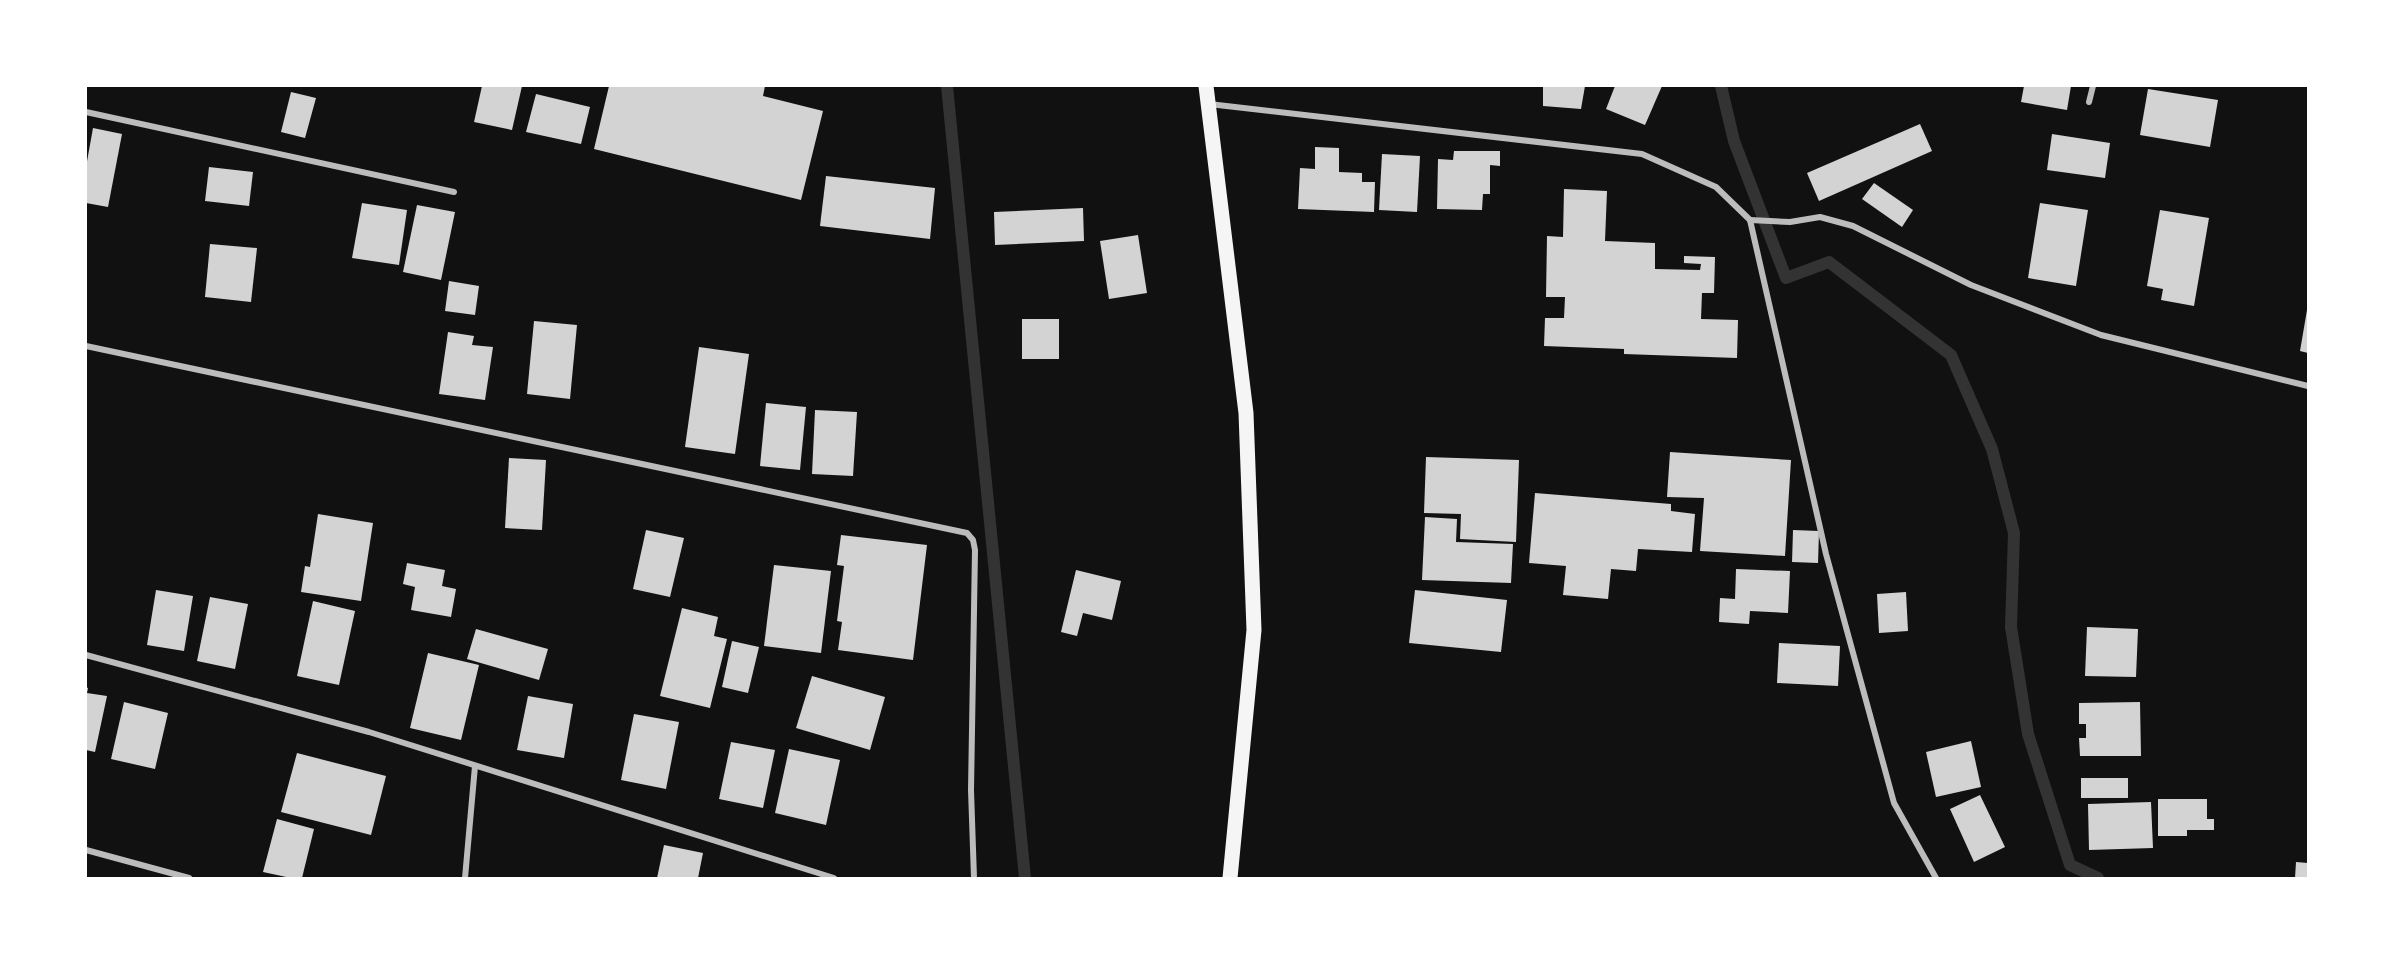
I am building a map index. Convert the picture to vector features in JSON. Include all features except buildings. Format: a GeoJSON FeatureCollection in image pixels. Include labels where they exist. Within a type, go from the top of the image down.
{"type":"FeatureCollection","features":[{"type":"Feature","properties":{"kind":"main road"},"geometry":{"type":"LineString","coordinates":[[1206,86],[1246,413],[1254,630],[1230,879]]}},
{"type":"Feature","properties":{"kind":"street"},"geometry":{"type":"LineString","coordinates":[[2089,102],[2093,86]]}},
{"type":"Feature","properties":{"kind":"street"},"geometry":{"type":"LineString","coordinates":[[1209,104],[1642,154],[1716,187],[1750,220],[1826,554],[1894,803],[1936,879]]}},
{"type":"Feature","properties":{"kind":"street"},"geometry":{"type":"LineString","coordinates":[[86,112],[454,192]]}},
{"type":"Feature","properties":{"kind":"street"},"geometry":{"type":"LineString","coordinates":[[1750,220],[1790,222],[1820,217],[1853,226],[1971,285],[2101,335],[2308,386]]}},
{"type":"Feature","properties":{"kind":"street"},"geometry":{"type":"LineString","coordinates":[[86,346],[967,533],[973,540],[975,550],[971,790],[974,879]]}},
{"type":"Feature","properties":{"kind":"street"},"geometry":{"type":"LineString","coordinates":[[86,655],[369,732],[834,879]]}},
{"type":"Feature","properties":{"kind":"street"},"geometry":{"type":"LineString","coordinates":[[465,879],[475,766]]}},
{"type":"Feature","properties":{"kind":"street"},"geometry":{"type":"LineString","coordinates":[[86,850],[189,879]]}},
{"type":"Feature","properties":{"kind":"waterway"},"geometry":{"type":"LineString","coordinates":[[947,86],[1025,878]]}},
{"type":"Feature","properties":{"kind":"waterway"},"geometry":{"type":"LineString","coordinates":[[1721,86],[1734,141],[1786,278],[1829,262],[1951,355],[1992,449],[2014,533],[2011,627],[2028,734],[2070,865],[2098,878]]}}]}
